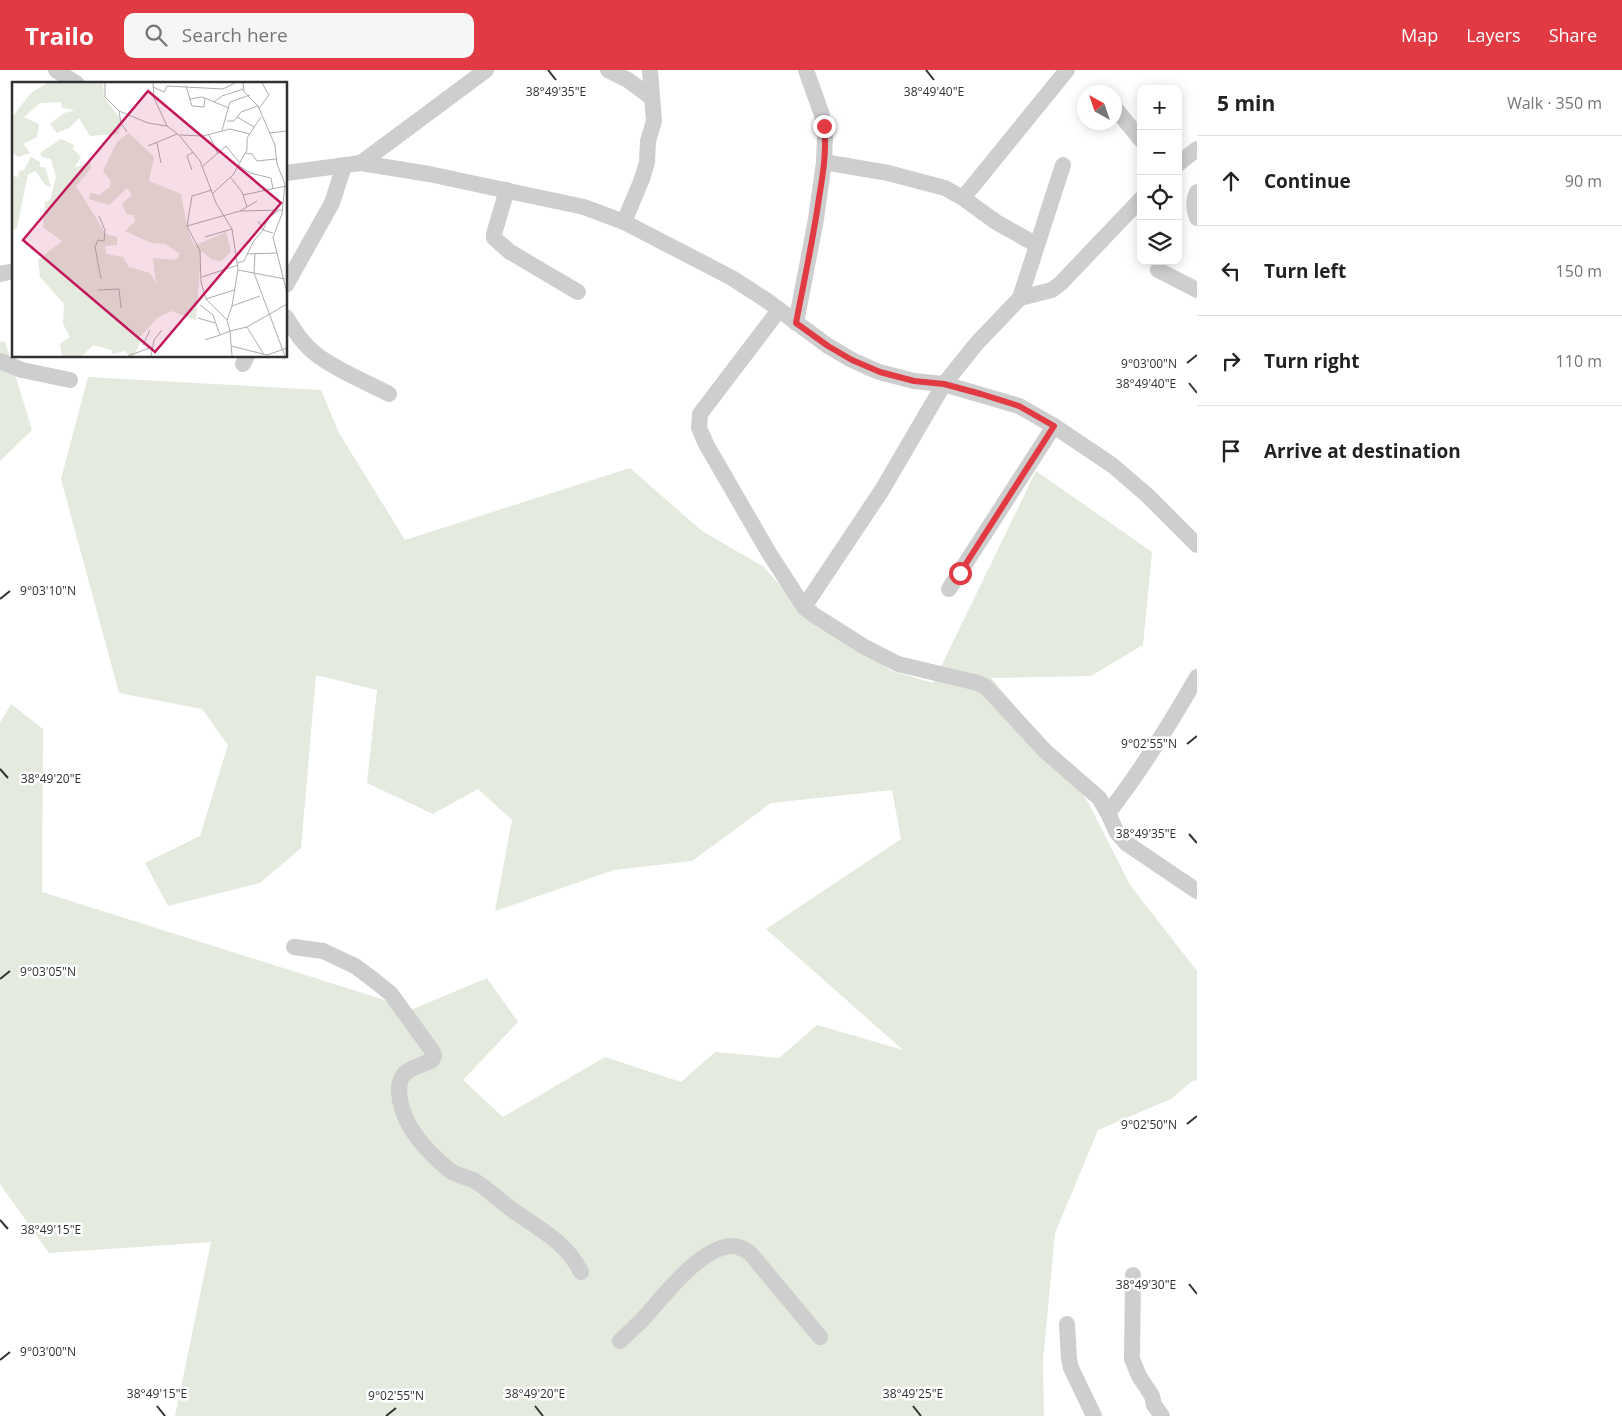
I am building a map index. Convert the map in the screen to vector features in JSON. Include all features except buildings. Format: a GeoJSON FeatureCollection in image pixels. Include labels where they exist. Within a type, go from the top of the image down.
{"type":"FeatureCollection","features":[{"type":"Feature","properties":{"kind":"street"},"geometry":{"type":"LineString","coordinates":[[56,70],[74,82]]}},
{"type":"Feature","properties":{"kind":"street"},"geometry":{"type":"LineString","coordinates":[[361,163],[486,70]]}},
{"type":"Feature","properties":{"kind":"street"},"geometry":{"type":"LineString","coordinates":[[608,70],[628,80],[652,98]]}},
{"type":"Feature","properties":{"kind":"street"},"geometry":{"type":"LineString","coordinates":[[624,222],[642,179],[647,162],[648,141],[654,122],[650,70]]}},
{"type":"Feature","properties":{"kind":"street"},"geometry":{"type":"LineString","coordinates":[[796,323],[816,219],[824,162],[825,136],[822,115],[806,70]]}},
{"type":"Feature","properties":{"kind":"street"},"geometry":{"type":"LineString","coordinates":[[963,198],[1067,70]]}},
{"type":"Feature","properties":{"kind":"street"},"geometry":{"type":"LineString","coordinates":[[1122,117],[1137,135]]}},
{"type":"Feature","properties":{"kind":"street"},"geometry":{"type":"LineString","coordinates":[[1182,161],[1197,148]]}},
{"type":"Feature","properties":{"kind":"street"},"geometry":{"type":"LineString","coordinates":[[824,162],[888,173],[945,188],[963,198],[996,222],[1037,245]]}},
{"type":"Feature","properties":{"kind":"street"},"geometry":{"type":"LineString","coordinates":[[288,173],[361,163],[428,174],[584,207],[624,222],[732,278],[828,346],[852,360],[880,372],[914,381],[944,384],[1019,406],[1054,426],[1112,465],[1197,545]]}},
{"type":"Feature","properties":{"kind":"street"},"geometry":{"type":"LineString","coordinates":[[804,607],[882,490],[944,384],[978,343],[1020,298],[1064,165]]}},
{"type":"Feature","properties":{"kind":"street"},"geometry":{"type":"LineString","coordinates":[[288,281],[332,203],[344,166]]}},
{"type":"Feature","properties":{"kind":"street"},"geometry":{"type":"LineString","coordinates":[[508,190],[494,238],[510,252],[578,292]]}},
{"type":"Feature","properties":{"kind":"street"},"geometry":{"type":"LineString","coordinates":[[1197,192],[1194,199],[1194,209],[1197,218]]}},
{"type":"Feature","properties":{"kind":"street"},"geometry":{"type":"LineString","coordinates":[[1020,298],[1052,290],[1061,284],[1137,203]]}},
{"type":"Feature","properties":{"kind":"street"},"geometry":{"type":"LineString","coordinates":[[1158,270],[1197,290]]}},
{"type":"Feature","properties":{"kind":"street"},"geometry":{"type":"LineString","coordinates":[[779,310],[700,414],[699,428],[769,554],[804,607],[862,646],[898,664],[978,682],[986,687],[1045,751],[1099,798],[1117,833],[1126,843],[1197,890]]}},
{"type":"Feature","properties":{"kind":"street"},"geometry":{"type":"LineString","coordinates":[[288,320],[310,350],[389,394]]}},
{"type":"Feature","properties":{"kind":"street"},"geometry":{"type":"LineString","coordinates":[[0,361],[22,370],[70,380]]}},
{"type":"Feature","properties":{"kind":"street"},"geometry":{"type":"LineString","coordinates":[[949,589],[1054,426]]}},
{"type":"Feature","properties":{"kind":"street"},"geometry":{"type":"LineString","coordinates":[[1108,813],[1126,790],[1168,726],[1197,677]]}},
{"type":"Feature","properties":{"kind":"street"},"geometry":{"type":"LineString","coordinates":[[294,947],[323,951],[355,966],[392,994],[434,1056],[432,1060],[407,1071],[401,1079],[400,1099],[405,1117],[411,1129],[448,1170],[458,1176],[473,1179],[481,1184],[512,1210],[565,1247],[575,1259],[581,1272]]}},
{"type":"Feature","properties":{"kind":"street"},"geometry":{"type":"LineString","coordinates":[[620,1341],[681,1277],[713,1251],[727,1246],[737,1246],[750,1253],[820,1337]]}},
{"type":"Feature","properties":{"kind":"street"},"geometry":{"type":"LineString","coordinates":[[1133,1275],[1132,1359],[1139,1376],[1152,1396],[1154,1412]]}},
{"type":"Feature","properties":{"kind":"street"},"geometry":{"type":"LineString","coordinates":[[1067,1324],[1071,1368],[1094,1416]]}},
{"type":"Feature","properties":{"kind":"shaded area"},"geometry":{"type":"Polygon","coordinates":[[[0,341],[5,342],[32,430],[0,461],[0,341]]]}},
{"type":"Feature","properties":{"kind":"shaded area"},"geometry":{"type":"Polygon","coordinates":[[[88,377],[321,390],[339,433],[405,540],[630,468],[702,531],[764,567],[807,616],[892,671],[933,683],[1036,471],[1152,552],[1143,645],[1091,676],[991,678],[1054,751],[1089,804],[1130,885],[1197,971],[1197,1080],[1192,1081],[1171,1099],[1098,1130],[1055,1233],[1043,1361],[1044,1416],[175,1416],[211,1242],[49,1253],[0,1184],[0,723],[11,704],[43,729],[42,892],[413,1009],[487,978],[518,1022],[463,1080],[503,1117],[605,1057],[681,1082],[715,1052],[779,1058],[817,1025],[903,1050],[766,929],[901,839],[892,790],[771,803],[692,861],[614,870],[495,911],[512,820],[478,789],[433,814],[367,783],[377,690],[316,675],[301,848],[260,883],[168,906],[145,863],[200,836],[228,745],[202,709],[119,693],[61,479],[88,377]]]}},
{"type":"Feature","properties":{"kind":"route"},"geometry":{"type":"LineString","coordinates":[[824,126],[824,162],[816,219],[796,323],[828,346],[852,360],[880,372],[914,381],[944,384],[981,394],[1019,406],[1054,426],[960,573]]}}]}
